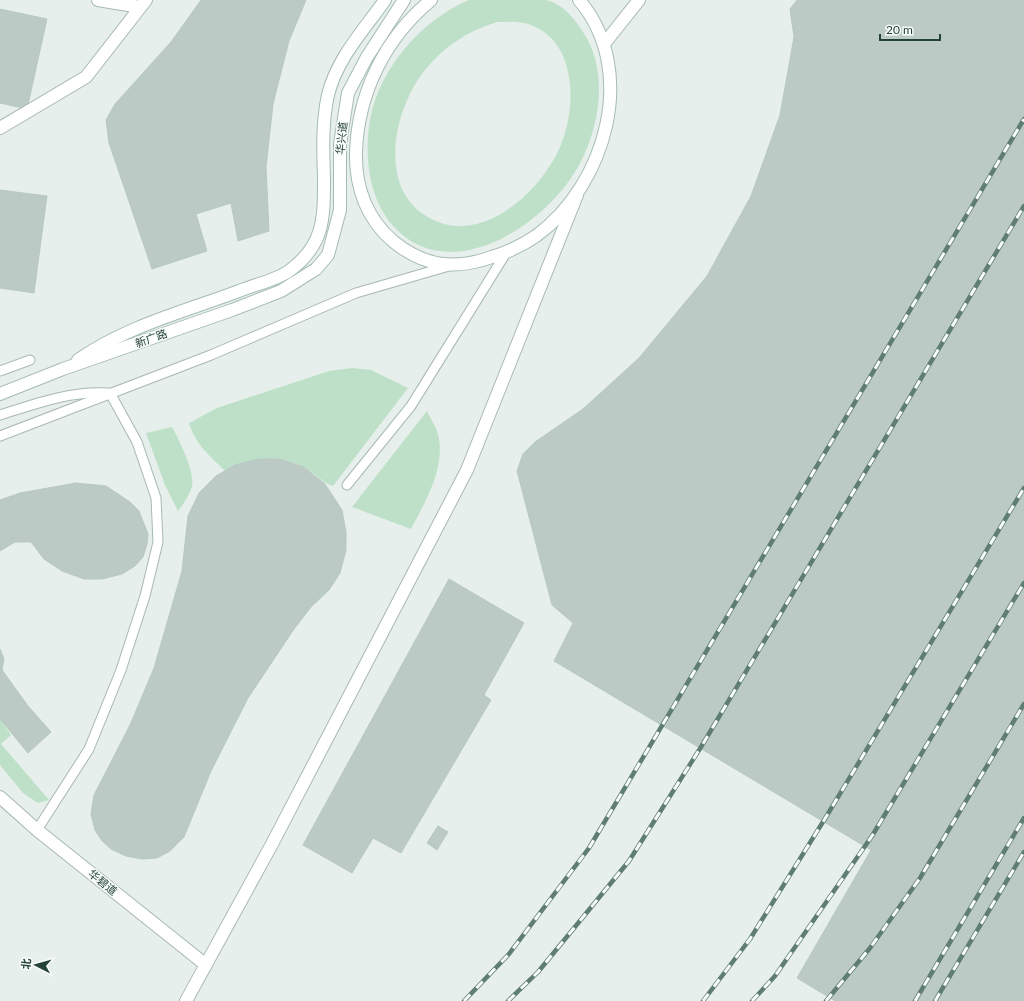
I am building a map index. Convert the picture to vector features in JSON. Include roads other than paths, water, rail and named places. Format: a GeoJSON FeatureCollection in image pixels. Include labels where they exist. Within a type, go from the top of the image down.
{"type":"FeatureCollection","features":[{"type":"Feature","properties":{"kind":"street"},"geometry":{"type":"LineString","coordinates":[[98,0],[143,3]]}},
{"type":"Feature","properties":{"kind":"street"},"geometry":{"type":"LineString","coordinates":[[63,369],[100,344],[142,325],[288,272],[310,252],[322,225],[324,206],[323,131],[328,95],[341,62],[357,37],[386,0]]}},
{"type":"Feature","properties":{"kind":"street","name":"华兴道"},"geometry":{"type":"LineString","coordinates":[[302,280],[316,269],[328,256],[335,233],[340,210],[340,144],[348,93],[367,56],[404,0]]}},
{"type":"Feature","properties":{"kind":"street"},"geometry":{"type":"LineString","coordinates":[[432,0],[420,9],[386,51],[365,96],[357,134],[357,180],[372,218],[384,234],[413,256],[438,264],[450,266],[472,264],[506,253],[537,236],[562,212],[579,190]]}},
{"type":"Feature","properties":{"kind":"street"},"geometry":{"type":"LineString","coordinates":[[186,1001],[272,844],[467,470],[579,190],[602,143],[610,103],[609,64],[604,44],[590,14],[579,0]]}},
{"type":"Feature","properties":{"kind":"street"},"geometry":{"type":"LineString","coordinates":[[604,44],[639,0]]}},
{"type":"Feature","properties":{"kind":"street"},"geometry":{"type":"LineString","coordinates":[[0,128],[86,77],[143,3]]}},
{"type":"Feature","properties":{"kind":"street","name":"新广路"},"geometry":{"type":"LineString","coordinates":[[0,394],[63,369],[232,310],[281,291],[302,280]]}},
{"type":"Feature","properties":{"kind":"street","name":"华碧道"},"geometry":{"type":"LineString","coordinates":[[0,798],[37,830],[206,965]]}},
{"type":"Feature","properties":{"kind":"lane"},"geometry":{"type":"LineString","coordinates":[[347,485],[411,406],[506,253]]}},
{"type":"Feature","properties":{"kind":"lane"},"geometry":{"type":"LineString","coordinates":[[0,436],[211,355],[356,293],[450,266]]}},
{"type":"Feature","properties":{"kind":"lane"},"geometry":{"type":"LineString","coordinates":[[0,371],[30,360]]}},
{"type":"Feature","properties":{"kind":"lane"},"geometry":{"type":"LineString","coordinates":[[0,415],[48,399],[88,392],[110,393]]}},
{"type":"Feature","properties":{"kind":"lane"},"geometry":{"type":"LineString","coordinates":[[37,830],[89,749],[121,670],[145,596],[158,542],[156,498],[137,442],[110,393]]}},
{"type":"Feature","properties":{"kind":"railway"},"geometry":{"type":"LineString","coordinates":[[464,1001],[509,954],[589,848],[1024,119]]}},
{"type":"Feature","properties":{"kind":"railway"},"geometry":{"type":"LineString","coordinates":[[508,1001],[538,972],[629,861],[701,747],[1024,206]]}},
{"type":"Feature","properties":{"kind":"railway"},"geometry":{"type":"LineString","coordinates":[[703,1001],[750,939],[826,817],[1024,488]]}},
{"type":"Feature","properties":{"kind":"railway"},"geometry":{"type":"LineString","coordinates":[[752,1001],[775,976],[872,836],[1024,583]]}},
{"type":"Feature","properties":{"kind":"railway"},"geometry":{"type":"LineString","coordinates":[[826,1001],[870,948],[920,878],[1024,704]]}},
{"type":"Feature","properties":{"kind":"railway"},"geometry":{"type":"LineString","coordinates":[[915,1001],[1024,818]]}},
{"type":"Feature","properties":{"kind":"railway"},"geometry":{"type":"LineString","coordinates":[[935,1001],[1024,852]]}}]}
